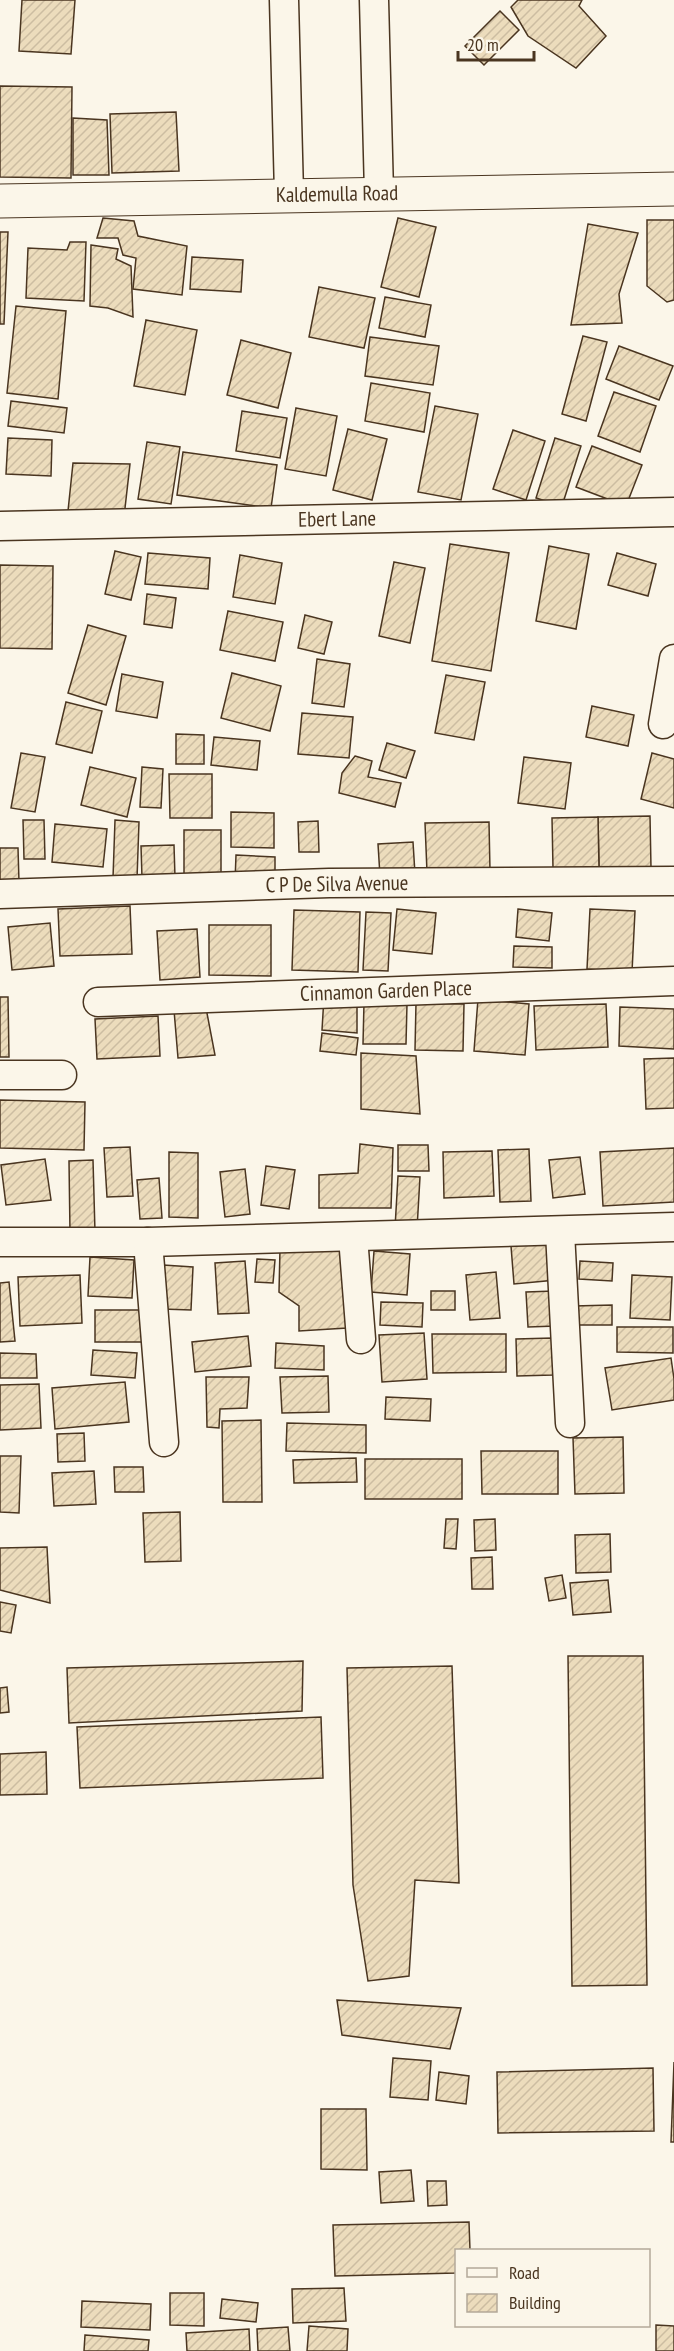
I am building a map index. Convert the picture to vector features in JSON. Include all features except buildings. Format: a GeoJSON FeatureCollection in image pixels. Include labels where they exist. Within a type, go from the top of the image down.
{"type":"FeatureCollection","features":[{"type":"Feature","properties":{"kind":"main road","name":"Kaldemulla Road"},"geometry":{"type":"LineString","coordinates":[[0,201],[290,194],[674,189]]}},
{"type":"Feature","properties":{"kind":"street"},"geometry":{"type":"LineString","coordinates":[[284,0],[290,194]]}},
{"type":"Feature","properties":{"kind":"street"},"geometry":{"type":"LineString","coordinates":[[374,0],[379,193]]}},
{"type":"Feature","properties":{"kind":"street","name":"Ebert Lane"},"geometry":{"type":"LineString","coordinates":[[0,526],[674,512]]}},
{"type":"Feature","properties":{"kind":"street"},"geometry":{"type":"LineString","coordinates":[[663,724],[674,659]]}},
{"type":"Feature","properties":{"kind":"street","name":"C P De Silva Avenue"},"geometry":{"type":"LineString","coordinates":[[0,894],[329,883],[674,880]]}},
{"type":"Feature","properties":{"kind":"street","name":"Cinnamon Garden Place"},"geometry":{"type":"LineString","coordinates":[[98,1002],[674,981]]}},
{"type":"Feature","properties":{"kind":"street"},"geometry":{"type":"LineString","coordinates":[[0,1075],[62,1075]]}},
{"type":"Feature","properties":{"kind":"street"},"geometry":{"type":"LineString","coordinates":[[0,1242],[148,1242],[674,1227]]}},
{"type":"Feature","properties":{"kind":"street"},"geometry":{"type":"LineString","coordinates":[[560,1232],[570,1423]]}},
{"type":"Feature","properties":{"kind":"street"},"geometry":{"type":"LineString","coordinates":[[353,1237],[361,1340]]}},
{"type":"Feature","properties":{"kind":"street"},"geometry":{"type":"LineString","coordinates":[[148,1242],[164,1442]]}}]}
